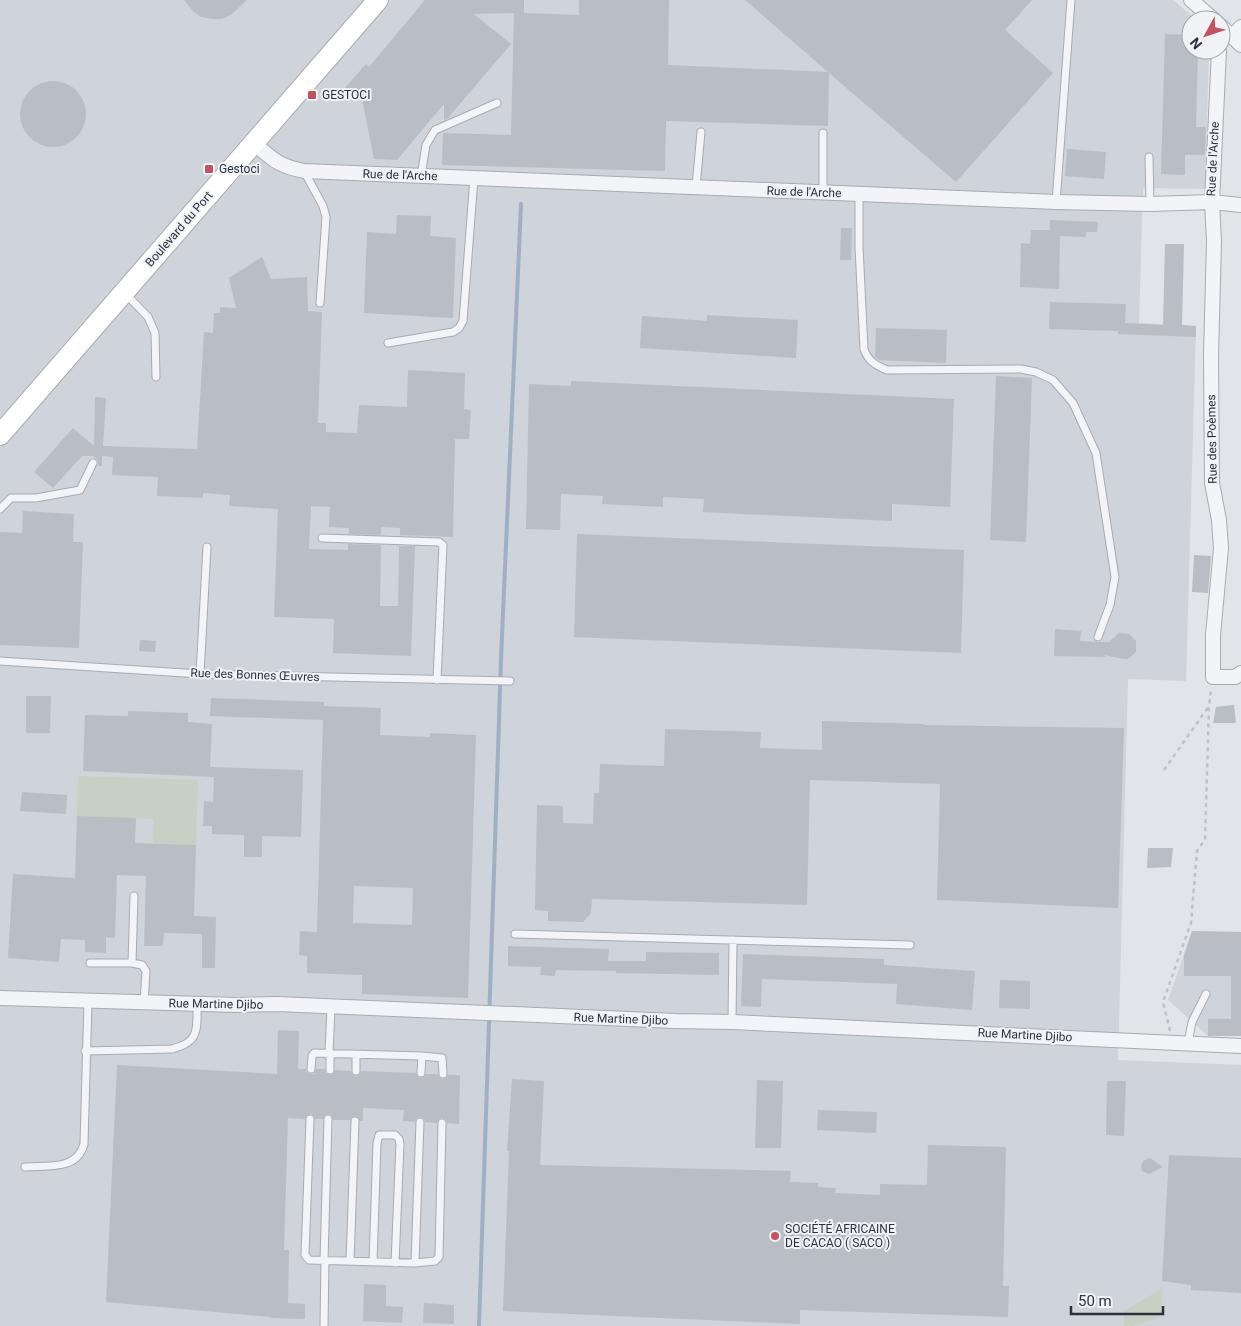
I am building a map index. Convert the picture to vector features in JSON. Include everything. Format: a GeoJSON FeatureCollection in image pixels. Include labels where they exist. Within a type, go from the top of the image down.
{"type":"FeatureCollection","features":[{"type":"Feature","properties":{"kind":"main road","name":"Boulevard du Port"},"geometry":{"type":"LineString","coordinates":[[0,435],[378,0]]}},
{"type":"Feature","properties":{"kind":"street"},"geometry":{"type":"LineString","coordinates":[[1191,0],[1202,10]]}},
{"type":"Feature","properties":{"kind":"street","name":"Rue de l'Arche"},"geometry":{"type":"LineString","coordinates":[[254,143],[269,157],[284,167],[304,171],[1056,202],[1150,204],[1212,202],[1219,60]]}},
{"type":"Feature","properties":{"kind":"street"},"geometry":{"type":"LineString","coordinates":[[1212,202],[1241,205]]}},
{"type":"Feature","properties":{"kind":"street","name":"Rue des Poèmes"},"geometry":{"type":"LineString","coordinates":[[1212,202],[1214,241],[1211,356],[1212,483],[1219,520],[1221,548],[1213,635],[1213,677]]}},
{"type":"Feature","properties":{"kind":"street"},"geometry":{"type":"LineString","coordinates":[[1213,677],[1234,677],[1241,673]]}},
{"type":"Feature","properties":{"kind":"street","name":"Rue Martine Djibo"},"geometry":{"type":"LineString","coordinates":[[0,998],[197,1004],[278,1004],[732,1022],[1241,1046]]}},
{"type":"Feature","properties":{"kind":"lane"},"geometry":{"type":"LineString","coordinates":[[1056,202],[1071,0]]}},
{"type":"Feature","properties":{"kind":"lane"},"geometry":{"type":"LineString","coordinates":[[421,176],[426,145],[431,134],[497,103]]}},
{"type":"Feature","properties":{"kind":"lane"},"geometry":{"type":"LineString","coordinates":[[696,187],[701,132]]}},
{"type":"Feature","properties":{"kind":"lane"},"geometry":{"type":"LineString","coordinates":[[822,192],[823,133]]}},
{"type":"Feature","properties":{"kind":"lane"},"geometry":{"type":"LineString","coordinates":[[1149,157],[1150,204]]}},
{"type":"Feature","properties":{"kind":"lane"},"geometry":{"type":"LineString","coordinates":[[304,171],[323,206],[326,216],[320,303]]}},
{"type":"Feature","properties":{"kind":"lane"},"geometry":{"type":"LineString","coordinates":[[388,343],[453,332],[459,328],[463,320],[474,178]]}},
{"type":"Feature","properties":{"kind":"lane"},"geometry":{"type":"LineString","coordinates":[[859,194],[859,247],[864,349],[870,360],[876,366],[887,370],[1021,369],[1036,372],[1053,380],[1072,403],[1079,415],[1096,453],[1114,577],[1110,605],[1098,637]]}},
{"type":"Feature","properties":{"kind":"lane"},"geometry":{"type":"LineString","coordinates":[[124,291],[148,317],[155,333],[156,377]]}},
{"type":"Feature","properties":{"kind":"lane"},"geometry":{"type":"LineString","coordinates":[[0,509],[11,498],[36,498],[80,490],[93,462]]}},
{"type":"Feature","properties":{"kind":"lane"},"geometry":{"type":"LineString","coordinates":[[322,538],[442,543],[437,680]]}},
{"type":"Feature","properties":{"kind":"lane"},"geometry":{"type":"LineString","coordinates":[[200,674],[206,547]]}},
{"type":"Feature","properties":{"kind":"lane","name":"Rue des Bonnes Œuvres"},"geometry":{"type":"LineString","coordinates":[[0,661],[200,674],[510,681]]}},
{"type":"Feature","properties":{"kind":"lane"},"geometry":{"type":"LineString","coordinates":[[132,963],[134,896]]}},
{"type":"Feature","properties":{"kind":"lane"},"geometry":{"type":"LineString","coordinates":[[515,934],[910,945]]}},
{"type":"Feature","properties":{"kind":"lane"},"geometry":{"type":"LineString","coordinates":[[732,1022],[733,940]]}},
{"type":"Feature","properties":{"kind":"lane"},"geometry":{"type":"LineString","coordinates":[[90,963],[132,963],[145,967],[144,1002]]}},
{"type":"Feature","properties":{"kind":"lane"},"geometry":{"type":"LineString","coordinates":[[1188,1043],[1192,1022],[1206,994]]}},
{"type":"Feature","properties":{"kind":"lane"},"geometry":{"type":"LineString","coordinates":[[24,1167],[67,1164],[76,1159],[82,1152],[84,1144],[88,1001]]}},
{"type":"Feature","properties":{"kind":"lane"},"geometry":{"type":"LineString","coordinates":[[86,1051],[172,1049],[186,1045],[192,1039],[197,1027],[197,1004]]}},
{"type":"Feature","properties":{"kind":"lane"},"geometry":{"type":"LineString","coordinates":[[330,1070],[331,1007]]}},
{"type":"Feature","properties":{"kind":"lane"},"geometry":{"type":"LineString","coordinates":[[311,1069],[312,1054],[422,1056],[442,1058],[443,1074]]}},
{"type":"Feature","properties":{"kind":"lane"},"geometry":{"type":"LineString","coordinates":[[356,1055],[356,1071]]}},
{"type":"Feature","properties":{"kind":"lane"},"geometry":{"type":"LineString","coordinates":[[420,1074],[422,1056]]}},
{"type":"Feature","properties":{"kind":"lane"},"geometry":{"type":"LineString","coordinates":[[310,1119],[305,1255],[309,1260],[396,1263],[435,1261],[438,1257],[442,1123]]}},
{"type":"Feature","properties":{"kind":"lane"},"geometry":{"type":"LineString","coordinates":[[324,1326],[328,1120]]}},
{"type":"Feature","properties":{"kind":"lane"},"geometry":{"type":"LineString","coordinates":[[350,1261],[355,1121]]}},
{"type":"Feature","properties":{"kind":"lane"},"geometry":{"type":"LineString","coordinates":[[415,1263],[420,1122]]}},
{"type":"Feature","properties":{"kind":"lane"},"geometry":{"type":"LineString","coordinates":[[373,1262],[376,1142],[379,1135],[382,1134],[395,1135],[400,1144],[396,1263]]}},
{"type":"Feature","properties":{"kind":"path"},"geometry":{"type":"LineString","coordinates":[[1172,1042],[1163,1002],[1191,923],[1197,851],[1205,839],[1210,706],[1213,677]]}},
{"type":"Feature","properties":{"kind":"path"},"geometry":{"type":"LineString","coordinates":[[1164,770],[1210,706]]}},
{"type":"Feature","properties":{"kind":"shaded area"},"geometry":{"type":"Polygon","coordinates":[[[0,0],[1173,0],[1185,10],[1181,10],[1181,60],[1209,60],[1205,189],[1143,188],[1139,323],[1196,326],[1186,681],[1128,679],[1118,1060],[1241,1065],[1241,1326],[0,1326],[0,0]]]}},
{"type":"Feature","properties":{"kind":"shaded area"},"geometry":{"type":"Polygon","coordinates":[[[1192,931],[1241,932],[1241,1036],[1208,1036],[1168,1000],[1192,931]]]}},
{"type":"Feature","properties":{"kind":"green space"},"geometry":{"type":"Polygon","coordinates":[[[78,776],[198,780],[196,845],[153,843],[154,819],[77,816],[78,776]]]}},
{"type":"Feature","properties":{"kind":"green space"},"geometry":{"type":"Polygon","coordinates":[[[1163,1288],[1160,1317],[1132,1326],[1124,1326],[1124,1311],[1163,1288]]]}},
{"type":"Feature","properties":{"kind":"building"},"geometry":{"type":"Polygon","coordinates":[[[184,0],[247,0],[232,14],[222,19],[212,19],[201,17],[184,0]]]}},
{"type":"Feature","properties":{"kind":"building"},"geometry":{"type":"Polygon","coordinates":[[[425,0],[524,0],[524,13],[579,15],[579,0],[669,0],[668,65],[828,72],[745,0],[1032,0],[1005,30],[1053,73],[956,182],[829,73],[828,126],[666,121],[665,171],[442,165],[443,133],[511,135],[514,13],[474,14],[511,44],[447,119],[444,120],[444,104],[397,160],[374,159],[361,94],[344,89],[366,64],[369,67],[425,0]]]}},
{"type":"Feature","properties":{"kind":"building"},"geometry":{"type":"Polygon","coordinates":[[[1165,34],[1181,35],[1181,60],[1198,60],[1196,127],[1206,127],[1205,155],[1185,155],[1185,175],[1161,174],[1165,34]]]}},
{"type":"Feature","properties":{"kind":"building"},"geometry":{"type":"Polygon","coordinates":[[[53,81],[66,83],[81,96],[84,101],[86,114],[84,127],[71,142],[66,145],[53,147],[40,145],[25,132],[22,127],[20,114],[22,101],[35,86],[40,83],[53,81]]]}},
{"type":"Feature","properties":{"kind":"building"},"geometry":{"type":"Polygon","coordinates":[[[1067,149],[1106,152],[1104,179],[1065,176],[1067,149]]]}},
{"type":"Feature","properties":{"kind":"building"},"geometry":{"type":"Polygon","coordinates":[[[397,215],[431,216],[430,236],[456,238],[453,318],[364,313],[367,232],[396,234],[397,215]]]}},
{"type":"Feature","properties":{"kind":"building"},"geometry":{"type":"Polygon","coordinates":[[[1050,220],[1098,222],[1097,232],[1086,232],[1086,237],[1060,236],[1059,289],[1020,287],[1021,243],[1030,244],[1031,230],[1050,230],[1050,220]]]}},
{"type":"Feature","properties":{"kind":"building"},"geometry":{"type":"Polygon","coordinates":[[[841,228],[852,228],[851,260],[840,260],[841,228]]]}},
{"type":"Feature","properties":{"kind":"building"},"geometry":{"type":"Polygon","coordinates":[[[1165,244],[1184,244],[1182,325],[1196,326],[1196,337],[1118,334],[1118,331],[1049,329],[1050,302],[1126,304],[1125,323],[1163,325],[1165,244]]]}},
{"type":"Feature","properties":{"kind":"building"},"geometry":{"type":"Polygon","coordinates":[[[262,257],[271,279],[307,277],[308,311],[322,312],[318,423],[326,423],[326,432],[357,433],[359,405],[407,407],[408,370],[465,373],[464,409],[471,410],[469,439],[455,439],[453,537],[400,535],[400,528],[381,527],[381,535],[349,534],[349,528],[329,527],[330,507],[311,506],[309,549],[348,550],[348,544],[381,545],[380,606],[398,606],[399,546],[415,546],[411,656],[333,653],[334,619],[274,617],[278,509],[229,506],[230,495],[203,493],[203,498],[157,496],[158,477],[112,475],[113,457],[102,456],[102,466],[98,466],[98,460],[93,456],[82,456],[53,488],[34,472],[73,428],[94,446],[95,397],[106,398],[103,446],[197,449],[204,332],[213,333],[214,313],[220,313],[220,307],[236,308],[229,278],[262,257]]]}},
{"type":"Feature","properties":{"kind":"building"},"geometry":{"type":"Polygon","coordinates":[[[707,315],[798,320],[796,358],[640,348],[642,316],[707,321],[707,315]]]}},
{"type":"Feature","properties":{"kind":"building"},"geometry":{"type":"Polygon","coordinates":[[[876,328],[947,330],[946,363],[879,360],[875,357],[876,328]]]}},
{"type":"Feature","properties":{"kind":"building"},"geometry":{"type":"Polygon","coordinates":[[[996,376],[1032,378],[1026,542],[990,540],[996,376]]]}},
{"type":"Feature","properties":{"kind":"building"},"geometry":{"type":"Polygon","coordinates":[[[571,381],[954,399],[950,507],[892,504],[892,521],[703,512],[704,499],[663,497],[663,507],[602,504],[603,496],[561,494],[560,530],[526,529],[529,384],[571,386],[571,381]]]}},
{"type":"Feature","properties":{"kind":"building"},"geometry":{"type":"Polygon","coordinates":[[[23,511],[74,514],[73,542],[83,542],[79,648],[0,645],[0,532],[22,533],[23,511]]]}},
{"type":"Feature","properties":{"kind":"building"},"geometry":{"type":"Polygon","coordinates":[[[577,534],[964,550],[961,653],[574,637],[577,534]]]}},
{"type":"Feature","properties":{"kind":"building"},"geometry":{"type":"Polygon","coordinates":[[[1194,555],[1211,556],[1208,593],[1192,592],[1194,555]]]}},
{"type":"Feature","properties":{"kind":"building"},"geometry":{"type":"Polygon","coordinates":[[[1055,629],[1081,631],[1080,641],[1109,642],[1119,633],[1129,634],[1136,641],[1136,652],[1128,659],[1105,655],[1105,657],[1054,656],[1055,629]]]}},
{"type":"Feature","properties":{"kind":"building"},"geometry":{"type":"Polygon","coordinates":[[[140,640],[156,641],[155,652],[139,651],[140,640]]]}},
{"type":"Feature","properties":{"kind":"building"},"geometry":{"type":"Polygon","coordinates":[[[26,696],[51,696],[50,733],[26,733],[26,696]]]}},
{"type":"Feature","properties":{"kind":"building"},"geometry":{"type":"Polygon","coordinates":[[[211,698],[324,702],[324,706],[381,708],[380,735],[430,737],[430,733],[476,735],[468,998],[362,994],[362,975],[307,973],[307,956],[299,955],[300,931],[317,932],[323,720],[210,716],[211,698]],[[354,886],[353,923],[412,925],[413,888],[354,886]]]}},
{"type":"Feature","properties":{"kind":"building"},"geometry":{"type":"Polygon","coordinates":[[[1234,705],[1236,723],[1213,723],[1216,707],[1234,705]]]}},
{"type":"Feature","properties":{"kind":"building"},"geometry":{"type":"Polygon","coordinates":[[[128,711],[188,713],[188,722],[212,724],[210,767],[303,770],[301,837],[262,836],[262,857],[244,857],[244,835],[212,834],[212,826],[203,826],[204,801],[213,802],[214,777],[83,771],[85,715],[128,716],[128,711]]]}},
{"type":"Feature","properties":{"kind":"building"},"geometry":{"type":"Polygon","coordinates":[[[822,721],[924,725],[1124,728],[1118,908],[937,900],[940,784],[810,780],[807,905],[592,899],[591,913],[583,922],[548,921],[548,911],[535,910],[537,805],[563,806],[563,823],[593,824],[594,793],[599,793],[600,764],[664,766],[665,729],[761,732],[760,748],[822,750],[822,721]]]}},
{"type":"Feature","properties":{"kind":"building"},"geometry":{"type":"Polygon","coordinates":[[[22,792],[67,795],[66,814],[20,811],[22,792]]]}},
{"type":"Feature","properties":{"kind":"building"},"geometry":{"type":"Polygon","coordinates":[[[77,816],[136,818],[135,843],[196,845],[194,916],[216,917],[215,968],[202,968],[202,934],[164,933],[163,946],[144,946],[146,876],[117,875],[115,938],[106,937],[106,953],[85,952],[85,940],[61,939],[59,962],[8,958],[13,874],[75,878],[77,816]]]}},
{"type":"Feature","properties":{"kind":"building"},"geometry":{"type":"Polygon","coordinates":[[[1148,848],[1173,848],[1171,867],[1147,868],[1148,848]]]}},
{"type":"Feature","properties":{"kind":"building"},"geometry":{"type":"Polygon","coordinates":[[[1192,931],[1241,932],[1241,1036],[1208,1036],[1208,1019],[1231,1019],[1231,976],[1184,976],[1184,955],[1192,931]]]}},
{"type":"Feature","properties":{"kind":"building"},"geometry":{"type":"Polygon","coordinates":[[[508,946],[609,949],[608,961],[646,961],[646,952],[719,953],[719,975],[556,970],[555,976],[540,975],[541,967],[508,966],[508,946]]]}},
{"type":"Feature","properties":{"kind":"building"},"geometry":{"type":"Polygon","coordinates":[[[743,954],[884,959],[884,965],[975,971],[972,1010],[896,1004],[897,984],[762,979],[761,1007],[741,1006],[743,954]]]}},
{"type":"Feature","properties":{"kind":"building"},"geometry":{"type":"Polygon","coordinates":[[[1000,980],[1030,981],[1030,1009],[999,1008],[1000,980]]]}},
{"type":"Feature","properties":{"kind":"building"},"geometry":{"type":"Polygon","coordinates":[[[278,1030],[299,1031],[298,1069],[306,1069],[306,1072],[310,1074],[314,1074],[316,1069],[325,1069],[326,1073],[330,1075],[335,1070],[351,1071],[356,1076],[361,1071],[416,1073],[421,1078],[426,1074],[438,1074],[443,1079],[448,1075],[460,1075],[459,1124],[447,1123],[443,1118],[439,1119],[437,1123],[425,1122],[421,1117],[417,1118],[415,1122],[403,1121],[404,1110],[363,1108],[363,1121],[360,1121],[356,1116],[350,1120],[333,1120],[329,1114],[325,1115],[323,1119],[315,1119],[310,1114],[305,1119],[288,1118],[284,1250],[289,1250],[288,1303],[305,1304],[305,1319],[271,1318],[106,1302],[117,1065],[277,1074],[278,1030]]]}},
{"type":"Feature","properties":{"kind":"building"},"geometry":{"type":"Polygon","coordinates":[[[512,1079],[544,1081],[540,1165],[791,1171],[790,1182],[818,1183],[818,1187],[836,1188],[835,1193],[880,1195],[880,1184],[927,1185],[928,1145],[1006,1147],[1003,1286],[1009,1286],[1008,1317],[800,1310],[800,1324],[503,1311],[509,1151],[507,1151],[512,1079]]]}},
{"type":"Feature","properties":{"kind":"building"},"geometry":{"type":"Polygon","coordinates":[[[757,1080],[783,1081],[781,1148],[755,1148],[757,1080]]]}},
{"type":"Feature","properties":{"kind":"building"},"geometry":{"type":"Polygon","coordinates":[[[1107,1081],[1126,1081],[1124,1136],[1106,1135],[1107,1081]]]}},
{"type":"Feature","properties":{"kind":"building"},"geometry":{"type":"Polygon","coordinates":[[[818,1110],[877,1112],[876,1133],[817,1130],[818,1110]]]}},
{"type":"Feature","properties":{"kind":"building"},"geometry":{"type":"Polygon","coordinates":[[[1169,1155],[1241,1158],[1241,1293],[1191,1290],[1191,1285],[1162,1281],[1169,1155]]]}},
{"type":"Feature","properties":{"kind":"building"},"geometry":{"type":"Polygon","coordinates":[[[1150,1158],[1163,1167],[1149,1174],[1142,1171],[1141,1166],[1143,1161],[1150,1158]]]}},
{"type":"Feature","properties":{"kind":"building"},"geometry":{"type":"Polygon","coordinates":[[[364,1284],[386,1285],[386,1306],[403,1307],[402,1323],[363,1321],[364,1284]]]}},
{"type":"Feature","properties":{"kind":"building"},"geometry":{"type":"Polygon","coordinates":[[[424,1303],[454,1305],[454,1324],[423,1323],[424,1303]]]}},
{"type":"Feature","properties":{"kind":"waterway"},"geometry":{"type":"LineString","coordinates":[[479,1326],[501,659],[521,204]]}},
{"type":"Feature","properties":{"kind":"place","name":"GESTOCI"},"geometry":{"type":"Point","coordinates":[312,95]}},
{"type":"Feature","properties":{"kind":"place","name":"Gestoci"},"geometry":{"type":"Point","coordinates":[209,169]}},
{"type":"Feature","properties":{"kind":"place","name":"SOCIÉTÉ AFRICAINE DE CACAO ( SACO )"},"geometry":{"type":"Point","coordinates":[775,1236]}}]}
